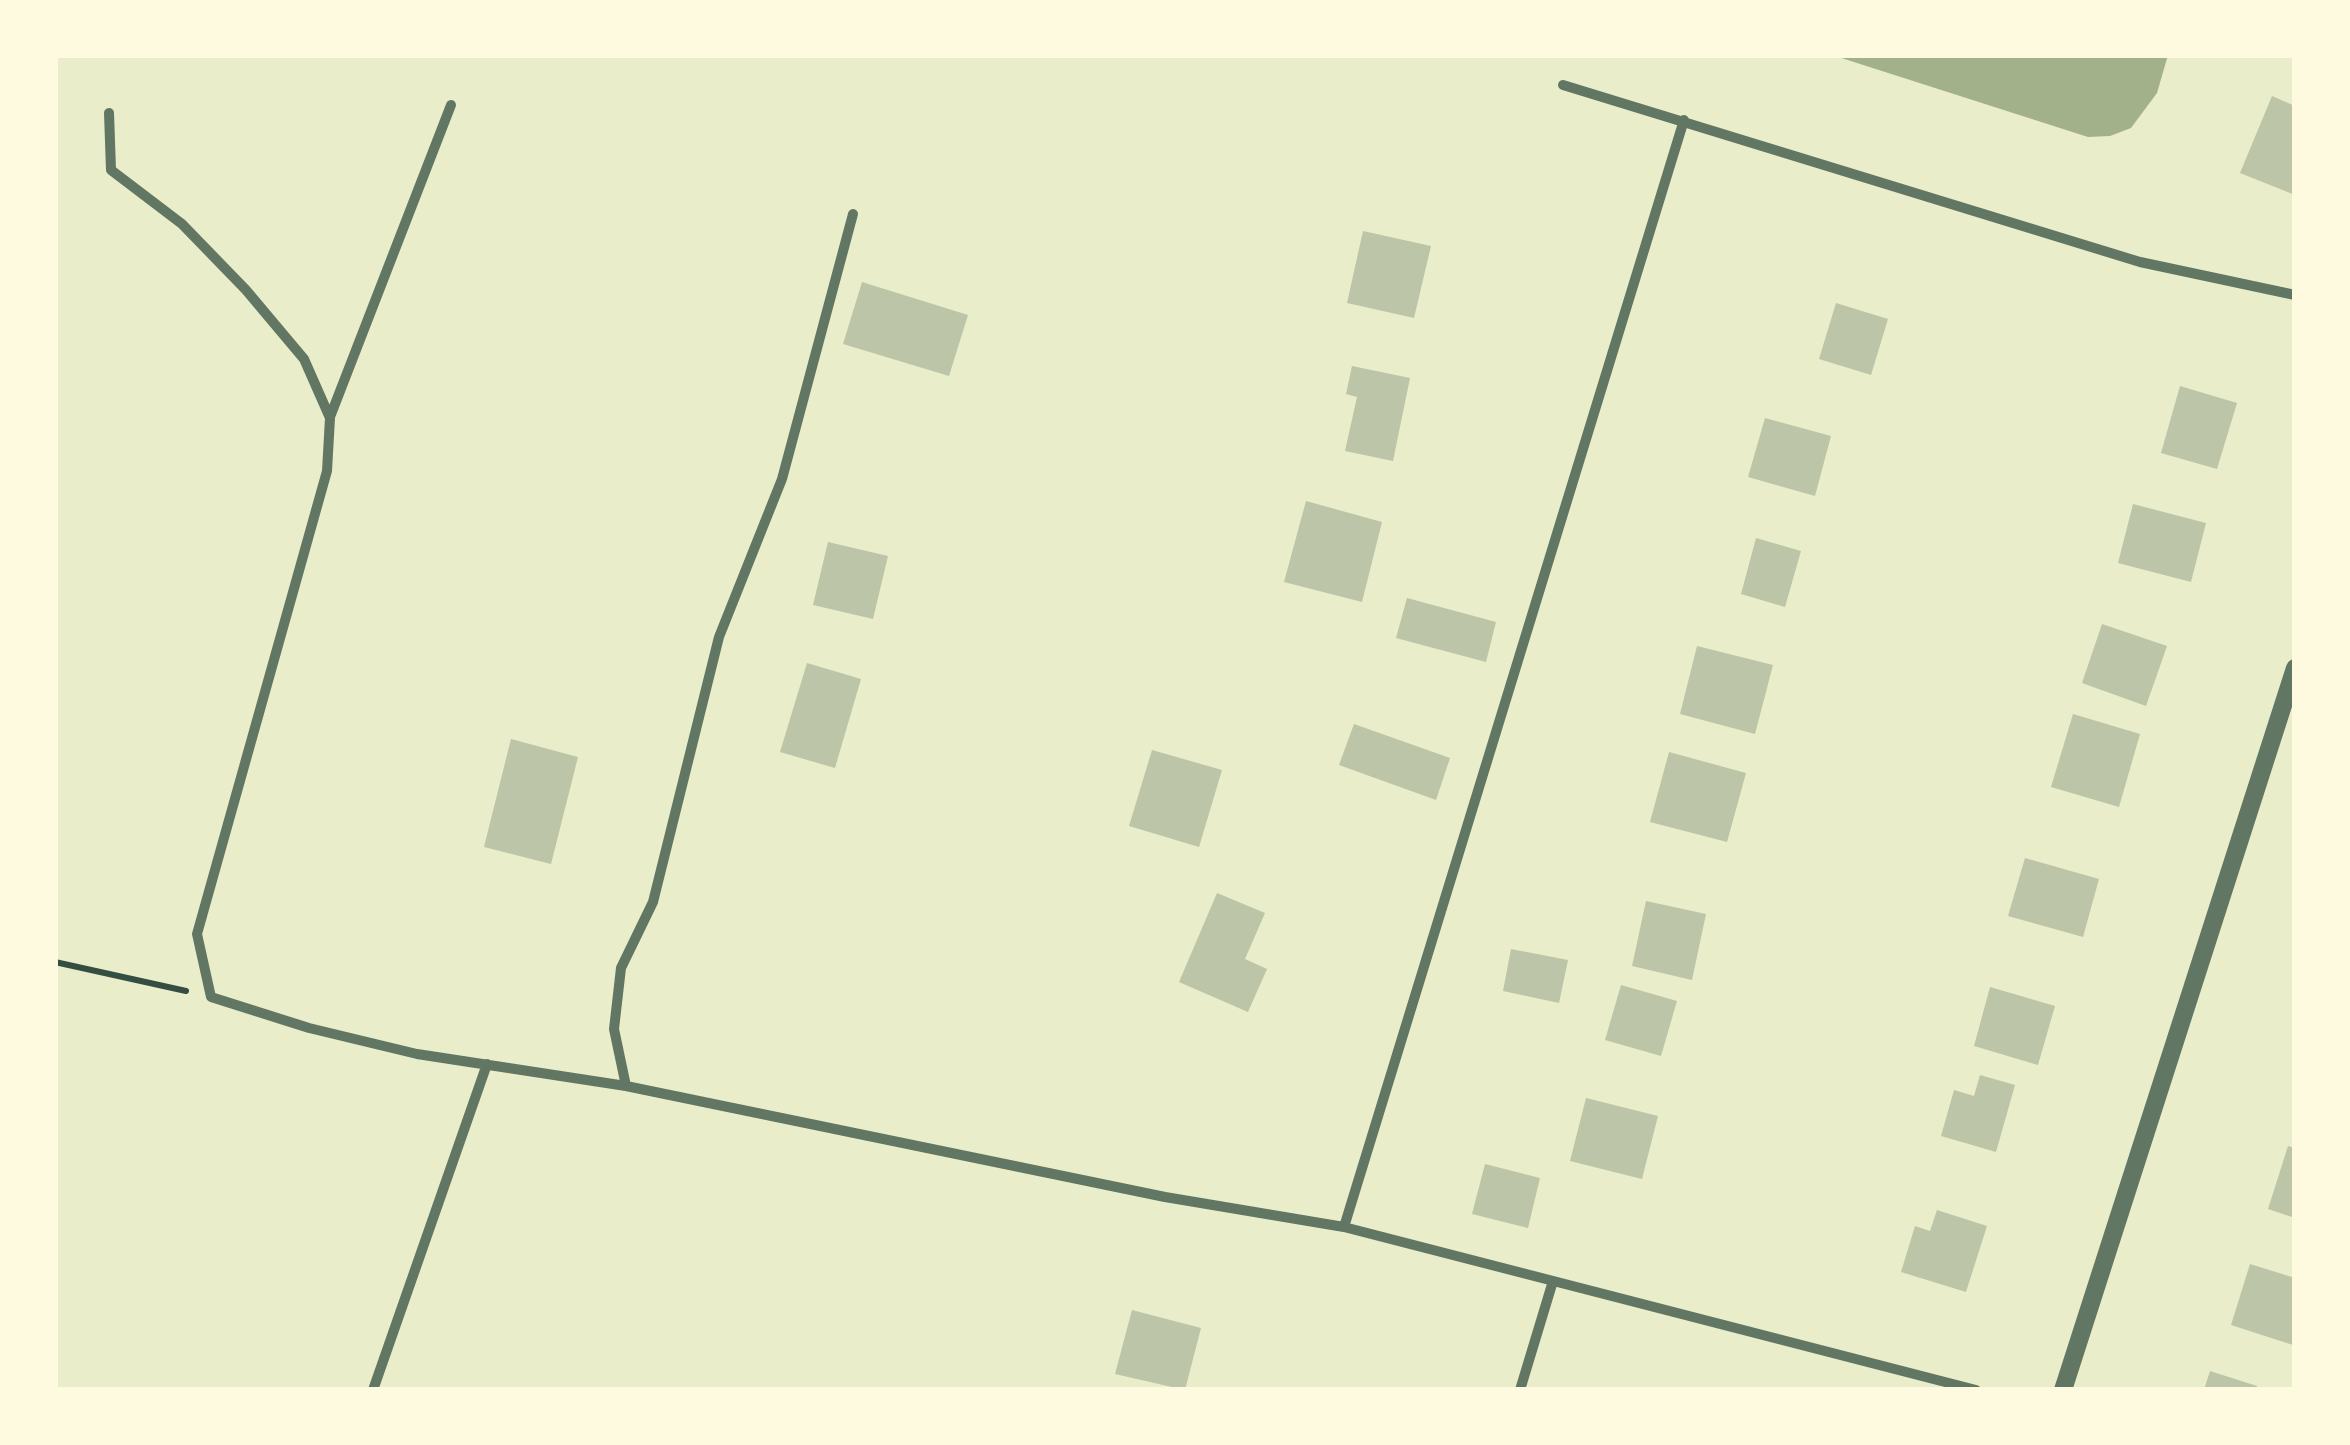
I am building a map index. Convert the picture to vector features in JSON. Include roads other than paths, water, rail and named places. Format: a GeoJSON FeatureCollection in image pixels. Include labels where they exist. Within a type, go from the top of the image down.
{"type":"FeatureCollection","features":[{"type":"Feature","properties":{"kind":"street"},"geometry":{"type":"LineString","coordinates":[[1563,85],[2140,262],[2295,295]]}},
{"type":"Feature","properties":{"kind":"street"},"geometry":{"type":"LineString","coordinates":[[452,105],[330,418],[326,471],[197,934],[211,997],[308,1028],[417,1054],[626,1086],[1166,1196],[1344,1226],[1976,1390]]}},
{"type":"Feature","properties":{"kind":"street"},"geometry":{"type":"LineString","coordinates":[[110,112],[112,170],[182,224],[246,290],[304,359],[330,418]]}},
{"type":"Feature","properties":{"kind":"street"},"geometry":{"type":"LineString","coordinates":[[1344,1226],[1684,120]]}},
{"type":"Feature","properties":{"kind":"street"},"geometry":{"type":"LineString","coordinates":[[626,1086],[614,1029],[621,968],[652,902],[719,637],[782,479],[853,214]]}},
{"type":"Feature","properties":{"kind":"street"},"geometry":{"type":"LineString","coordinates":[[2063,1390],[2295,668]]}},
{"type":"Feature","properties":{"kind":"street"},"geometry":{"type":"LineString","coordinates":[[373,1390],[487,1064]]}},
{"type":"Feature","properties":{"kind":"street"},"geometry":{"type":"LineString","coordinates":[[1520,1390],[1553,1280]]}}]}
